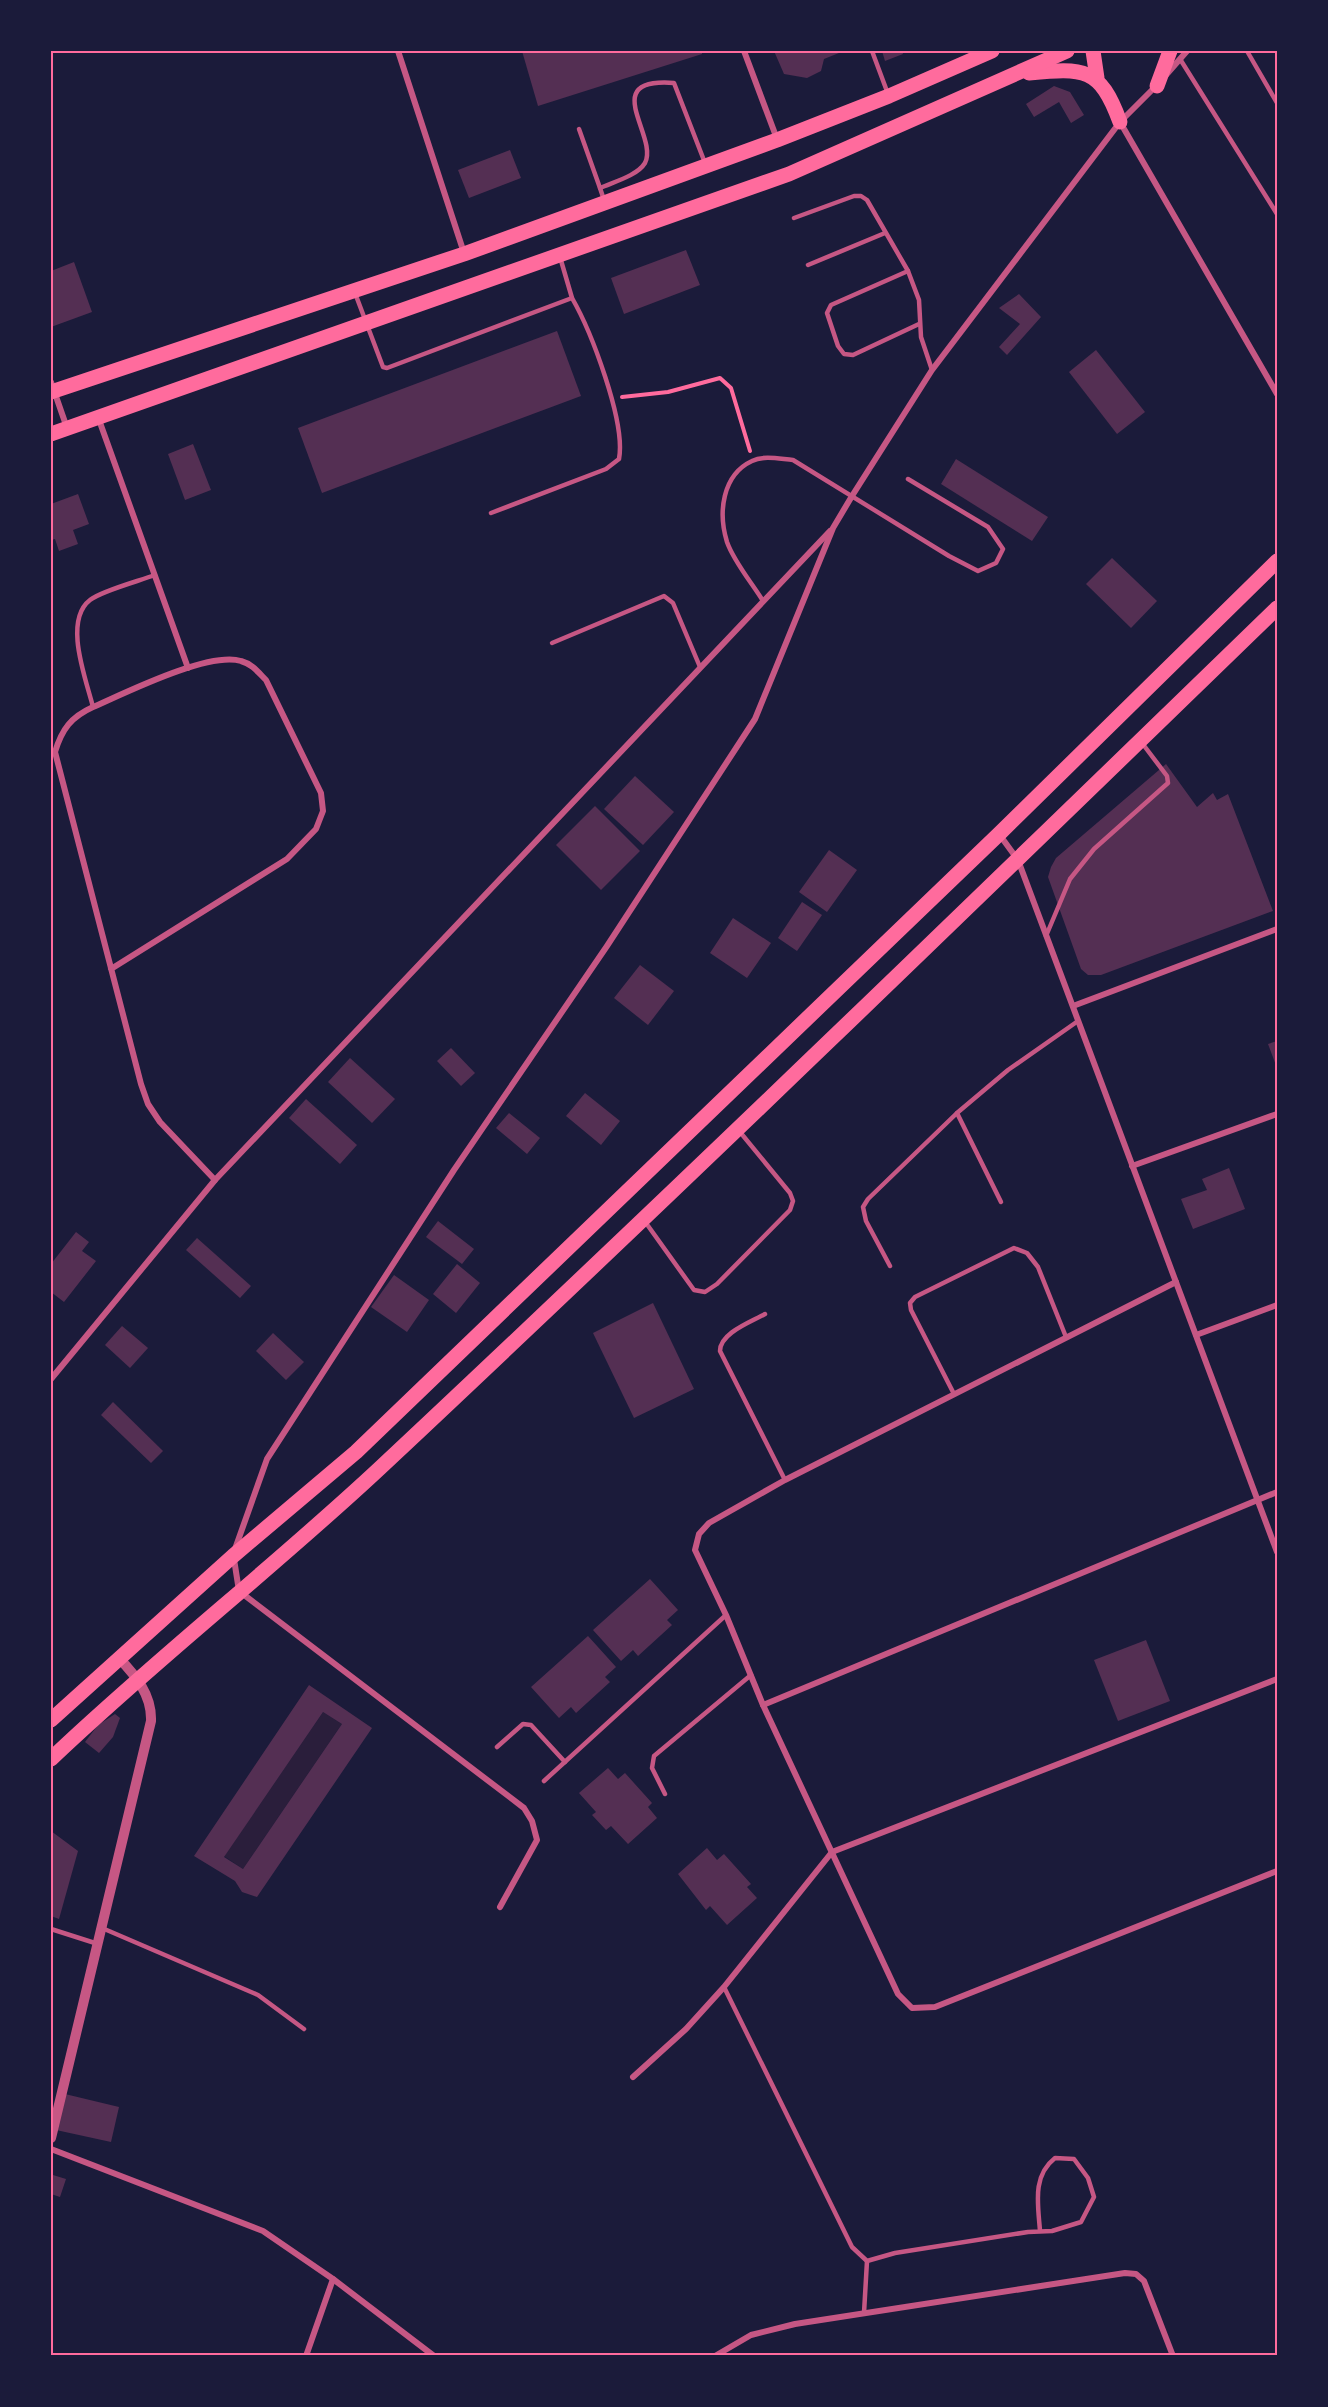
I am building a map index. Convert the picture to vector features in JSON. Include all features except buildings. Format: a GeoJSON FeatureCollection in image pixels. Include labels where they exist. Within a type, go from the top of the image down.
{"type":"FeatureCollection","features":[{"type":"Feature","properties":{"kind":"main road"},"geometry":{"type":"LineString","coordinates":[[52,388],[355,293],[464,254],[777,140],[889,96],[992,51]]}},
{"type":"Feature","properties":{"kind":"main road"},"geometry":{"type":"LineString","coordinates":[[51,434],[560,257],[789,174],[1020,74],[1067,51]]}},
{"type":"Feature","properties":{"kind":"main road"},"geometry":{"type":"LineString","coordinates":[[1094,51],[1097,78],[1110,95],[1120,122]]}},
{"type":"Feature","properties":{"kind":"main road"},"geometry":{"type":"LineString","coordinates":[[1157,86],[1175,55]]}},
{"type":"Feature","properties":{"kind":"main road"},"geometry":{"type":"LineString","coordinates":[[1020,74],[1062,70],[1097,78]]}},
{"type":"Feature","properties":{"kind":"main road"},"geometry":{"type":"LineString","coordinates":[[51,1720],[118,1657],[356,1452],[999,834],[1277,561]]}},
{"type":"Feature","properties":{"kind":"main road"},"geometry":{"type":"LineString","coordinates":[[51,1760],[139,1679],[376,1472],[1018,860],[1277,608]]}},
{"type":"Feature","properties":{"kind":"street"},"geometry":{"type":"LineString","coordinates":[[398,51],[464,254]]}},
{"type":"Feature","properties":{"kind":"street"},"geometry":{"type":"LineString","coordinates":[[744,51],[777,140]]}},
{"type":"Feature","properties":{"kind":"street"},"geometry":{"type":"LineString","coordinates":[[1175,55],[1187,51]]}},
{"type":"Feature","properties":{"kind":"street"},"geometry":{"type":"LineString","coordinates":[[500,1907],[537,1840],[532,1821],[524,1808],[239,1591],[233,1556],[267,1459],[454,1170],[634,907],[755,719],[832,528],[932,370],[1120,122],[1157,86]]}},
{"type":"Feature","properties":{"kind":"street"},"geometry":{"type":"LineString","coordinates":[[1120,122],[1277,394]]}},
{"type":"Feature","properties":{"kind":"street"},"geometry":{"type":"LineString","coordinates":[[52,388],[67,428]]}},
{"type":"Feature","properties":{"kind":"street"},"geometry":{"type":"LineString","coordinates":[[98,417],[188,668]]}},
{"type":"Feature","properties":{"kind":"street"},"geometry":{"type":"LineString","coordinates":[[51,1379],[215,1180],[832,528]]}},
{"type":"Feature","properties":{"kind":"street"},"geometry":{"type":"LineString","coordinates":[[111,969],[287,859],[316,829],[323,811],[321,793],[266,680],[254,666],[240,660],[224,659],[188,668],[93,706],[78,713],[66,724],[55,752],[111,969],[148,1104],[160,1122],[215,1180]]}},
{"type":"Feature","properties":{"kind":"street"},"geometry":{"type":"LineString","coordinates":[[999,834],[1018,860],[1277,1552]]}},
{"type":"Feature","properties":{"kind":"street"},"geometry":{"type":"LineString","coordinates":[[1073,1006],[1277,929]]}},
{"type":"Feature","properties":{"kind":"street"},"geometry":{"type":"LineString","coordinates":[[1132,1166],[1277,1114]]}},
{"type":"Feature","properties":{"kind":"street"},"geometry":{"type":"LineString","coordinates":[[1176,1282],[785,1480],[709,1523],[699,1534],[695,1550],[726,1615],[763,1705],[898,1994],[912,2008],[935,2007],[1277,1871]]}},
{"type":"Feature","properties":{"kind":"street"},"geometry":{"type":"LineString","coordinates":[[1196,1335],[1277,1305]]}},
{"type":"Feature","properties":{"kind":"street"},"geometry":{"type":"LineString","coordinates":[[763,1705],[1277,1492]]}},
{"type":"Feature","properties":{"kind":"street"},"geometry":{"type":"LineString","coordinates":[[51,2138],[151,1721],[151,1710],[139,1679],[118,1657]]}},
{"type":"Feature","properties":{"kind":"street"},"geometry":{"type":"LineString","coordinates":[[633,2078],[686,2029],[724,1987],[832,1852],[1277,1678]]}},
{"type":"Feature","properties":{"kind":"street"},"geometry":{"type":"LineString","coordinates":[[51,2149],[263,2231],[333,2278],[434,2356]]}},
{"type":"Feature","properties":{"kind":"street"},"geometry":{"type":"LineString","coordinates":[[715,2356],[751,2335],[795,2324],[1125,2273],[1136,2274],[1144,2281],[1173,2356]]}},
{"type":"Feature","properties":{"kind":"street"},"geometry":{"type":"LineString","coordinates":[[306,2356],[333,2278]]}},
{"type":"Feature","properties":{"kind":"lane"},"geometry":{"type":"LineString","coordinates":[[872,51],[889,96]]}},
{"type":"Feature","properties":{"kind":"lane"},"geometry":{"type":"LineString","coordinates":[[1247,51],[1277,103]]}},
{"type":"Feature","properties":{"kind":"lane"},"geometry":{"type":"LineString","coordinates":[[1175,55],[1277,214]]}},
{"type":"Feature","properties":{"kind":"lane"},"geometry":{"type":"LineString","coordinates":[[600,188],[640,169],[645,162],[645,138],[633,107],[640,91],[656,83],[674,83],[706,165]]}},
{"type":"Feature","properties":{"kind":"lane"},"geometry":{"type":"LineString","coordinates":[[579,129],[606,202]]}},
{"type":"Feature","properties":{"kind":"lane"},"geometry":{"type":"LineString","coordinates":[[794,218],[854,196],[861,196],[867,200],[908,271],[922,312],[919,324],[932,370]]}},
{"type":"Feature","properties":{"kind":"lane"},"geometry":{"type":"LineString","coordinates":[[808,265],[885,233]]}},
{"type":"Feature","properties":{"kind":"lane"},"geometry":{"type":"LineString","coordinates":[[491,513],[606,469],[619,459],[622,446],[612,398],[572,298],[560,257]]}},
{"type":"Feature","properties":{"kind":"lane"},"geometry":{"type":"LineString","coordinates":[[908,271],[831,304],[827,313],[838,346],[844,354],[853,355],[919,324]]}},
{"type":"Feature","properties":{"kind":"lane"},"geometry":{"type":"LineString","coordinates":[[355,293],[383,367],[387,368],[572,298]]}},
{"type":"Feature","properties":{"kind":"lane"},"geometry":{"type":"LineString","coordinates":[[763,601],[728,542],[722,510],[725,492],[736,472],[753,460],[766,458],[793,460],[949,556],[978,571],[996,563],[1003,549],[988,527],[908,479]]}},
{"type":"Feature","properties":{"kind":"lane"},"geometry":{"type":"LineString","coordinates":[[93,706],[76,633],[80,613],[90,600],[155,575]]}},
{"type":"Feature","properties":{"kind":"lane"},"geometry":{"type":"LineString","coordinates":[[552,643],[664,596],[673,603],[700,667]]}},
{"type":"Feature","properties":{"kind":"lane"},"geometry":{"type":"LineString","coordinates":[[1046,936],[1070,879],[1094,849],[1168,783],[1167,776],[1140,741]]}},
{"type":"Feature","properties":{"kind":"lane"},"geometry":{"type":"LineString","coordinates":[[890,1266],[866,1221],[863,1207],[957,1113],[1008,1070],[1078,1021]]}},
{"type":"Feature","properties":{"kind":"lane"},"geometry":{"type":"LineString","coordinates":[[957,1113],[1001,1202]]}},
{"type":"Feature","properties":{"kind":"lane"},"geometry":{"type":"LineString","coordinates":[[642,1218],[694,1290],[705,1292],[717,1284],[790,1210],[793,1201],[790,1193],[737,1128]]}},
{"type":"Feature","properties":{"kind":"lane"},"geometry":{"type":"LineString","coordinates":[[954,1394],[911,1310],[910,1303],[915,1297],[1014,1248],[1026,1253],[1038,1267],[1066,1337]]}},
{"type":"Feature","properties":{"kind":"lane"},"geometry":{"type":"LineString","coordinates":[[765,1314],[730,1335],[722,1343],[720,1351],[785,1480]]}},
{"type":"Feature","properties":{"kind":"lane"},"geometry":{"type":"LineString","coordinates":[[544,1781],[726,1615]]}},
{"type":"Feature","properties":{"kind":"lane"},"geometry":{"type":"LineString","coordinates":[[665,1794],[652,1768],[654,1756],[751,1675]]}},
{"type":"Feature","properties":{"kind":"lane"},"geometry":{"type":"LineString","coordinates":[[497,1747],[523,1724],[531,1725],[565,1762]]}},
{"type":"Feature","properties":{"kind":"lane"},"geometry":{"type":"LineString","coordinates":[[102,1928],[258,1995],[304,2029]]}},
{"type":"Feature","properties":{"kind":"lane"},"geometry":{"type":"LineString","coordinates":[[51,1929],[98,1944]]}},
{"type":"Feature","properties":{"kind":"lane"},"geometry":{"type":"LineString","coordinates":[[724,1987],[852,2247],[867,2261]]}},
{"type":"Feature","properties":{"kind":"lane"},"geometry":{"type":"LineString","coordinates":[[867,2261],[894,2253],[1052,2231],[1081,2222],[1094,2197],[1088,2178],[1074,2159],[1055,2158],[1045,2166],[1038,2182],[1040,2231]]}},
{"type":"Feature","properties":{"kind":"lane"},"geometry":{"type":"LineString","coordinates":[[864,2313],[867,2261]]}},
{"type":"Feature","properties":{"kind":"path"},"geometry":{"type":"LineString","coordinates":[[612,398],[668,392],[715,378],[724,380],[731,388],[753,460]]}},
{"type":"Feature","properties":{"kind":"shaded area"},"geometry":{"type":"Polygon","coordinates":[[[323,1712],[342,1724],[243,1869],[224,1856],[323,1712]]]}}]}
